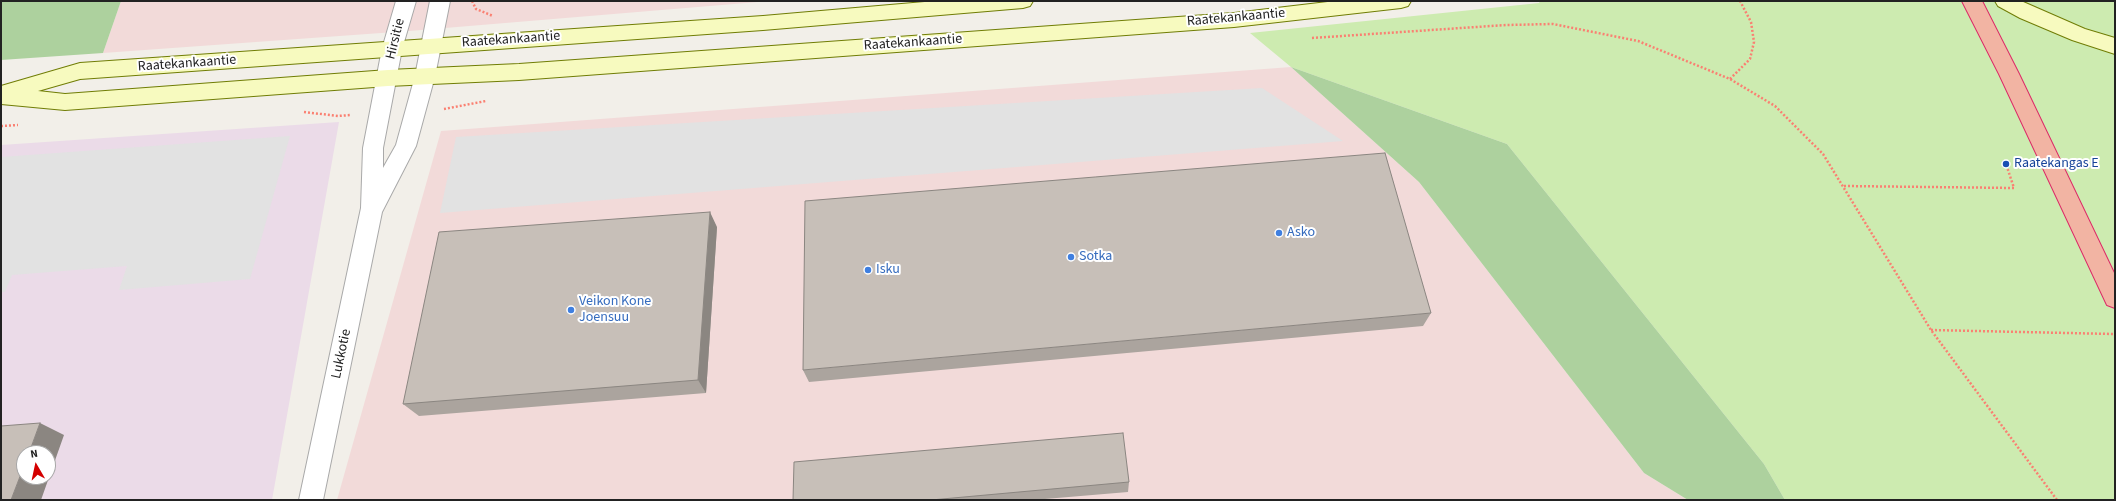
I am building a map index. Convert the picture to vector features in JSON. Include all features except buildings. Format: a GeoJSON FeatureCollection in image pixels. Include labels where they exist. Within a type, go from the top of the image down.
{"type":"FeatureCollection","features":[{"type":"Feature","properties":{"kind":"highway"},"geometry":{"type":"LineString","coordinates":[[1972,1],[2010,74],[2070,206],[2115,298]]}},
{"type":"Feature","properties":{"kind":"main road","name":"Raatekankaantie"},"geometry":{"type":"LineString","coordinates":[[1,95],[80,71],[764,23],[1023,1]]}},
{"type":"Feature","properties":{"kind":"main road","name":"Raatekankaantie"},"geometry":{"type":"LineString","coordinates":[[1,95],[65,102],[388,78],[520,72],[1234,20],[1401,1]]}},
{"type":"Feature","properties":{"kind":"main road"},"geometry":{"type":"LineString","coordinates":[[2005,1],[2027,13],[2078,35],[2115,46]]}},
{"type":"Feature","properties":{"kind":"street","name":"Hirsitie"},"geometry":{"type":"LineString","coordinates":[[372,208],[373,148],[388,78],[392,48],[406,1]]}},
{"type":"Feature","properties":{"kind":"street"},"geometry":{"type":"LineString","coordinates":[[372,208],[406,146],[425,76],[440,1]]}},
{"type":"Feature","properties":{"kind":"street","name":"Lukkotie"},"geometry":{"type":"LineString","coordinates":[[311,500],[372,208]]}},
{"type":"Feature","properties":{"kind":"path"},"geometry":{"type":"LineString","coordinates":[[1730,79],[1750,59],[1754,42],[1751,22],[1740,1]]}},
{"type":"Feature","properties":{"kind":"path"},"geometry":{"type":"LineString","coordinates":[[1310,38],[1506,25],[1553,24],[1638,41],[1730,79],[1775,106],[1823,154],[1931,330],[2057,500]]}},
{"type":"Feature","properties":{"kind":"path"},"geometry":{"type":"LineString","coordinates":[[1844,186],[2014,188],[2006,164]]}},
{"type":"Feature","properties":{"kind":"path"},"geometry":{"type":"LineString","coordinates":[[1931,330],[2113,334]]}},
{"type":"Feature","properties":{"kind":"shaded area"},"geometry":{"type":"Polygon","coordinates":[[[121,1],[770,1],[409,31],[103,53],[121,1]]]}},
{"type":"Feature","properties":{"kind":"shaded area"},"geometry":{"type":"Polygon","coordinates":[[[1291,67],[1419,182],[1644,473],[1688,500],[337,500],[441,131],[1291,67]]]}},
{"type":"Feature","properties":{"kind":"shaded area"},"geometry":{"type":"Polygon","coordinates":[[[1262,88],[1343,141],[440,213],[456,137],[1262,88]]]}},
{"type":"Feature","properties":{"kind":"shaded area"},"geometry":{"type":"Polygon","coordinates":[[[339,122],[272,500],[1,500],[1,145],[339,122]]]}},
{"type":"Feature","properties":{"kind":"shaded area"},"geometry":{"type":"Polygon","coordinates":[[[290,136],[250,279],[119,290],[127,266],[12,275],[5,292],[1,292],[1,157],[290,136]]]}},
{"type":"Feature","properties":{"kind":"green space"},"geometry":{"type":"Polygon","coordinates":[[[1,1],[121,1],[103,53],[1,60],[1,1]]]}},
{"type":"Feature","properties":{"kind":"green space"},"geometry":{"type":"Polygon","coordinates":[[[1540,1],[2115,1],[2115,500],[1785,500],[1764,464],[1507,144],[1291,67],[1250,33],[1539,3],[1540,1]]]}},
{"type":"Feature","properties":{"kind":"green space"},"geometry":{"type":"Polygon","coordinates":[[[1291,67],[1507,144],[1764,464],[1785,500],[1688,500],[1644,473],[1419,182],[1291,67]]]}},
{"type":"Feature","properties":{"kind":"place","name":"Raatekangas E"},"geometry":{"type":"Point","coordinates":[2006,164]}},
{"type":"Feature","properties":{"kind":"place","name":"Asko"},"geometry":{"type":"Point","coordinates":[1279,233]}},
{"type":"Feature","properties":{"kind":"place","name":"Sotka"},"geometry":{"type":"Point","coordinates":[1071,257]}},
{"type":"Feature","properties":{"kind":"place","name":"Isku"},"geometry":{"type":"Point","coordinates":[868,270]}},
{"type":"Feature","properties":{"kind":"place","name":"Veikon Kone Joensuu"},"geometry":{"type":"Point","coordinates":[571,310]}}]}
